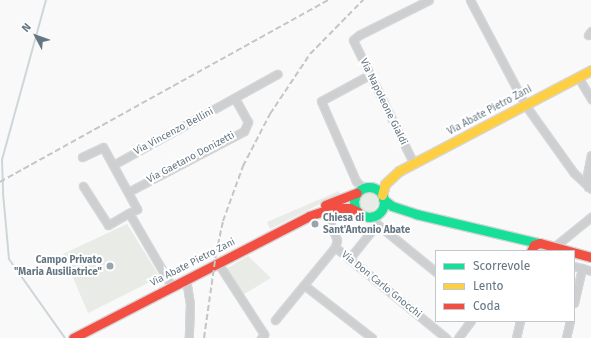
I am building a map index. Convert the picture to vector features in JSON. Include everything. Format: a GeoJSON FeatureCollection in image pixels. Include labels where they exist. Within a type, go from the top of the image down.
{"type":"FeatureCollection","features":[{"type":"Feature","properties":{"kind":"main road","name":"Via Abate Pietro Zani"},"geometry":{"type":"LineString","coordinates":[[309,216],[321,207],[362,189],[391,173],[414,164],[526,106],[591,70]]}},
{"type":"Feature","properties":{"kind":"main road","name":"Via Abate Pietro Zani"},"geometry":{"type":"LineString","coordinates":[[382,197],[385,184],[399,171]]}},
{"type":"Feature","properties":{"kind":"main road"},"geometry":{"type":"LineString","coordinates":[[416,214],[377,213],[370,216],[358,212],[354,203],[362,189],[376,189],[392,206],[416,214],[560,250]]}},
{"type":"Feature","properties":{"kind":"main road"},"geometry":{"type":"LineString","coordinates":[[377,213],[382,207],[382,197]]}},
{"type":"Feature","properties":{"kind":"main road","name":"Via Abate Pietro Zani"},"geometry":{"type":"LineString","coordinates":[[73,338],[309,216],[332,208],[350,208],[358,212]]}},
{"type":"Feature","properties":{"kind":"main road"},"geometry":{"type":"LineString","coordinates":[[514,238],[530,250]]}},
{"type":"Feature","properties":{"kind":"main road"},"geometry":{"type":"LineString","coordinates":[[531,250],[532,246],[545,246]]}},
{"type":"Feature","properties":{"kind":"main road"},"geometry":{"type":"LineString","coordinates":[[575,254],[591,258]]}},
{"type":"Feature","properties":{"kind":"street","name":"Via Napoleone Gialdi"},"geometry":{"type":"LineString","coordinates":[[414,164],[369,75],[354,40],[359,35],[429,0]]}},
{"type":"Feature","properties":{"kind":"street"},"geometry":{"type":"LineString","coordinates":[[470,0],[526,106],[574,173],[590,188]]}},
{"type":"Feature","properties":{"kind":"street","name":"Via Vincenzo Bellini"},"geometry":{"type":"LineString","coordinates":[[113,164],[235,99],[277,74]]}},
{"type":"Feature","properties":{"kind":"street"},"geometry":{"type":"LineString","coordinates":[[362,189],[356,181],[321,101],[369,75]]}},
{"type":"Feature","properties":{"kind":"street"},"geometry":{"type":"LineString","coordinates":[[578,77],[591,99]]}},
{"type":"Feature","properties":{"kind":"street","name":"Via Gaetano Donizetti"},"geometry":{"type":"LineString","coordinates":[[128,192],[244,131],[248,122],[235,99]]}},
{"type":"Feature","properties":{"kind":"street"},"geometry":{"type":"LineString","coordinates":[[82,157],[103,147],[137,209],[108,225],[83,186]]}},
{"type":"Feature","properties":{"kind":"street"},"geometry":{"type":"LineString","coordinates":[[590,188],[587,175],[591,155]]}},
{"type":"Feature","properties":{"kind":"street"},"geometry":{"type":"LineString","coordinates":[[129,213],[172,287]]}},
{"type":"Feature","properties":{"kind":"street"},"geometry":{"type":"LineString","coordinates":[[570,250],[566,241],[591,217]]}},
{"type":"Feature","properties":{"kind":"street"},"geometry":{"type":"LineString","coordinates":[[275,320],[334,247],[337,240],[328,218]]}},
{"type":"Feature","properties":{"kind":"street"},"geometry":{"type":"LineString","coordinates":[[349,259],[377,224],[435,271]]}},
{"type":"Feature","properties":{"kind":"street"},"geometry":{"type":"LineString","coordinates":[[545,246],[578,228]]}},
{"type":"Feature","properties":{"kind":"street","name":"Via Don Carlo Gnocchi"},"geometry":{"type":"LineString","coordinates":[[334,247],[446,338]]}},
{"type":"Feature","properties":{"kind":"street"},"geometry":{"type":"LineString","coordinates":[[218,263],[264,337]]}},
{"type":"Feature","properties":{"kind":"street"},"geometry":{"type":"LineString","coordinates":[[575,266],[591,271]]}},
{"type":"Feature","properties":{"kind":"street"},"geometry":{"type":"LineString","coordinates":[[575,299],[582,268]]}},
{"type":"Feature","properties":{"kind":"street"},"geometry":{"type":"LineString","coordinates":[[186,279],[190,303],[189,338]]}},
{"type":"Feature","properties":{"kind":"street"},"geometry":{"type":"LineString","coordinates":[[304,285],[372,338]]}},
{"type":"Feature","properties":{"kind":"street"},"geometry":{"type":"LineString","coordinates":[[458,338],[470,322]]}},
{"type":"Feature","properties":{"kind":"street"},"geometry":{"type":"LineString","coordinates":[[516,338],[520,322]]}},
{"type":"Feature","properties":{"kind":"street"},"geometry":{"type":"LineString","coordinates":[[566,338],[570,322]]}},
{"type":"Feature","properties":{"kind":"shaded area"},"geometry":{"type":"Polygon","coordinates":[[[339,191],[341,197],[326,201],[270,229],[267,222],[339,191]]]}},
{"type":"Feature","properties":{"kind":"shaded area"},"geometry":{"type":"Polygon","coordinates":[[[368,192],[375,195],[378,202],[375,209],[368,212],[361,209],[358,202],[361,195],[368,192]]]}},
{"type":"Feature","properties":{"kind":"shaded area","name":"Campo Privato \"Maria Ausiliatrice\""},"geometry":{"type":"Polygon","coordinates":[[[127,224],[160,277],[88,313],[63,254],[127,224]]]}},
{"type":"Feature","properties":{"kind":"shaded area"},"geometry":{"type":"Polygon","coordinates":[[[248,256],[271,278],[241,296],[224,270],[248,256]]]}},
{"type":"Feature","properties":{"kind":"waterway"},"geometry":{"type":"LineString","coordinates":[[46,0],[2,160],[3,193],[9,259],[65,338]]}},
{"type":"Feature","properties":{"kind":"railway"},"geometry":{"type":"LineString","coordinates":[[0,182],[329,0]]}},
{"type":"Feature","properties":{"kind":"railway"},"geometry":{"type":"LineString","coordinates":[[204,338],[216,254],[223,221],[243,166],[270,114],[310,54],[363,0]]}},
{"type":"Feature","properties":{"kind":"traffic: fast"},"geometry":{"type":"LineString","coordinates":[[369,187],[379,192],[384,202],[379,212],[369,217],[359,212],[354,202],[359,192],[369,187]]}},
{"type":"Feature","properties":{"kind":"traffic: fast"},"geometry":{"type":"LineString","coordinates":[[383,199],[392,206],[416,214],[538,243]]}},
{"type":"Feature","properties":{"kind":"traffic: slow"},"geometry":{"type":"LineString","coordinates":[[382,195],[385,184],[399,171],[591,70]]}},
{"type":"Feature","properties":{"kind":"traffic: jam"},"geometry":{"type":"LineString","coordinates":[[325,205],[357,193]]}},
{"type":"Feature","properties":{"kind":"traffic: jam"},"geometry":{"type":"LineString","coordinates":[[73,338],[309,216],[332,208],[350,208],[358,212]]}},
{"type":"Feature","properties":{"kind":"traffic: jam"},"geometry":{"type":"LineString","coordinates":[[532,250],[534,245],[540,243],[566,250]]}},
{"type":"Feature","properties":{"kind":"traffic: jam"},"geometry":{"type":"LineString","coordinates":[[575,253],[591,257]]}},
{"type":"Feature","properties":{"kind":"place","name":"Chiesa di Sant'Antonio Abate"},"geometry":{"type":"Point","coordinates":[315,224]}},
{"type":"Feature","properties":{"kind":"place","name":"Campo Privato \"Maria Ausiliatrice\""},"geometry":{"type":"Point","coordinates":[110,266]}}]}
